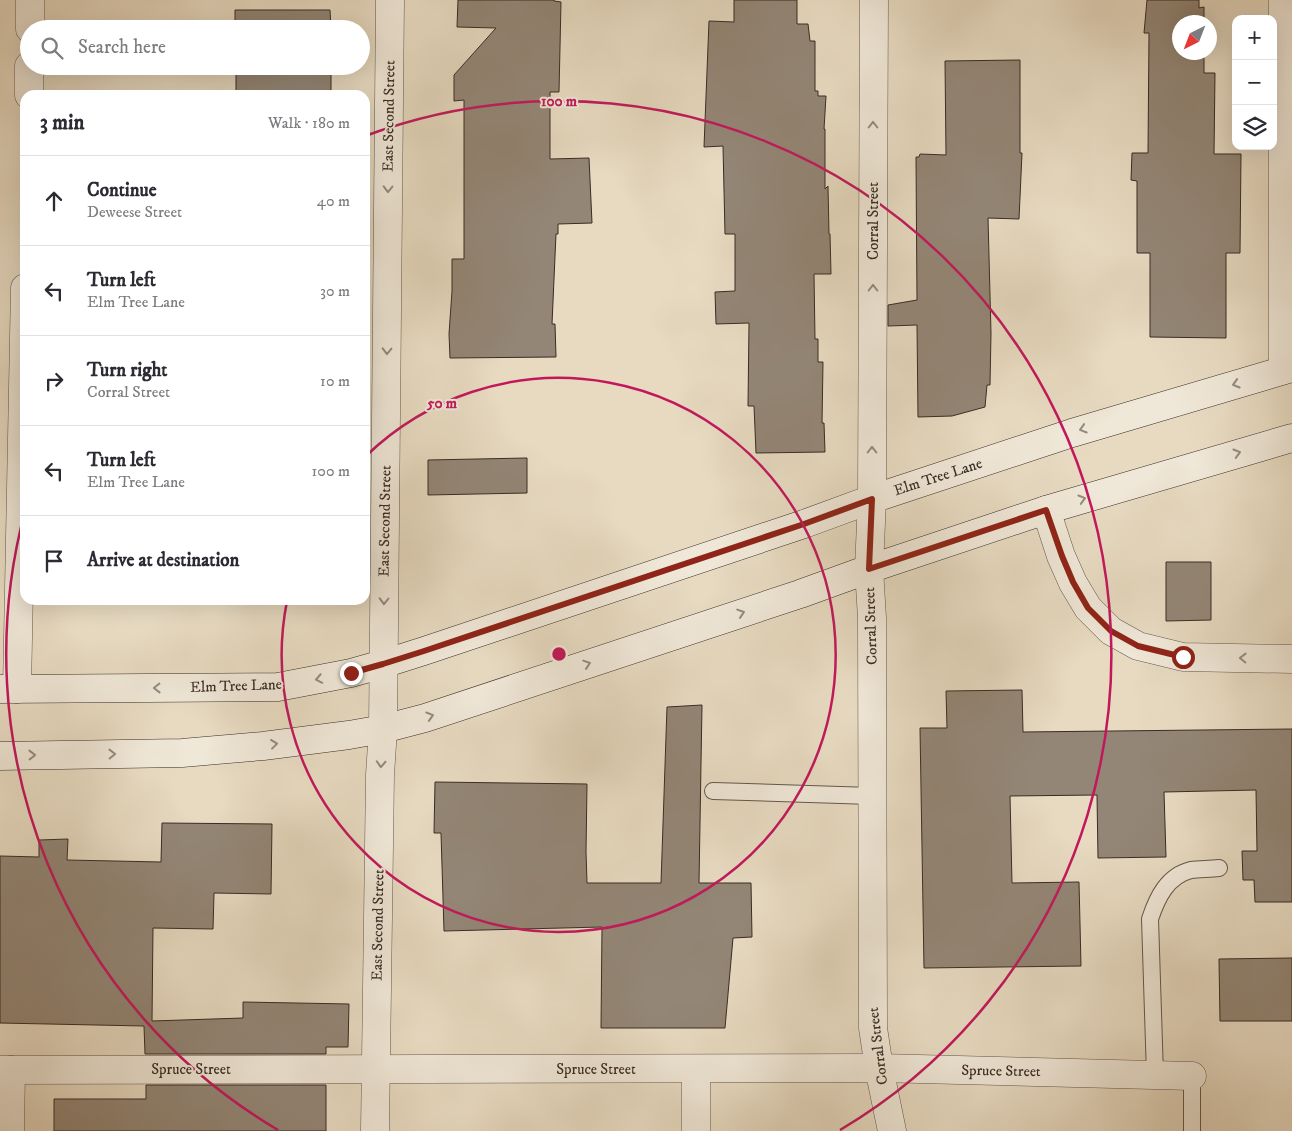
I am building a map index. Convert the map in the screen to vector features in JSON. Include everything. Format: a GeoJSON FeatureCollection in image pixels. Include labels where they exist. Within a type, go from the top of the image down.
{"type":"FeatureCollection","features":[{"type":"Feature","properties":{"kind":"street"},"geometry":{"type":"LineString","coordinates":[[30,0],[30,20]]}},
{"type":"Feature","properties":{"kind":"street","name":"East Second Street"},"geometry":{"type":"LineString","coordinates":[[375,1131],[380,775],[383,729],[390,0]]}},
{"type":"Feature","properties":{"kind":"street","name":"Corral Street"},"geometry":{"type":"LineString","coordinates":[[874,0],[872,499],[869,569],[872,618],[873,1028],[892,1131]]}},
{"type":"Feature","properties":{"kind":"street"},"geometry":{"type":"LineString","coordinates":[[1283,0],[1287,369]]}},
{"type":"Feature","properties":{"kind":"street"},"geometry":{"type":"LineString","coordinates":[[29,75],[29,90]]}},
{"type":"Feature","properties":{"kind":"street","name":"Elm Tree Lane"},"geometry":{"type":"LineString","coordinates":[[9,689],[278,686],[351,673],[804,524],[872,499],[1072,432],[1287,369]]}},
{"type":"Feature","properties":{"kind":"street"},"geometry":{"type":"LineString","coordinates":[[9,689],[20,413]]}},
{"type":"Feature","properties":{"kind":"street"},"geometry":{"type":"LineString","coordinates":[[0,756],[182,753],[292,742],[383,729],[425,718],[800,594],[1046,510],[1292,438]]}},
{"type":"Feature","properties":{"kind":"street"},"geometry":{"type":"LineString","coordinates":[[1046,510],[1073,582],[1088,608],[1111,631],[1138,646],[1183,657],[1292,659]]}},
{"type":"Feature","properties":{"kind":"street"},"geometry":{"type":"LineString","coordinates":[[696,1068],[696,1131]]}},
{"type":"Feature","properties":{"kind":"street","name":"Spruce Street"},"geometry":{"type":"LineString","coordinates":[[5,1070],[879,1068],[1192,1076]]}},
{"type":"Feature","properties":{"kind":"street"},"geometry":{"type":"LineString","coordinates":[[5,1070],[10,1131]]}},
{"type":"Feature","properties":{"kind":"lane"},"geometry":{"type":"LineString","coordinates":[[713,791],[872,796]]}},
{"type":"Feature","properties":{"kind":"lane"},"geometry":{"type":"LineString","coordinates":[[1155,1074],[1150,919],[1157,899],[1171,879],[1190,870],[1219,868]]}},
{"type":"Feature","properties":{"kind":"lane"},"geometry":{"type":"LineString","coordinates":[[1192,1076],[1192,1131]]}},
{"type":"Feature","properties":{"kind":"building"},"geometry":{"type":"Polygon","coordinates":[[[458,0],[554,0],[561,2],[559,92],[550,92],[550,159],[589,158],[592,223],[558,224],[552,324],[555,324],[556,357],[450,358],[452,259],[464,259],[464,100],[454,101],[454,75],[496,28],[457,27],[458,0]]]}},
{"type":"Feature","properties":{"kind":"building"},"geometry":{"type":"Polygon","coordinates":[[[734,0],[797,0],[797,24],[808,24],[810,41],[815,41],[815,91],[818,91],[818,96],[826,96],[824,129],[825,189],[828,186],[831,274],[814,274],[815,339],[818,339],[818,362],[823,362],[822,423],[824,423],[825,452],[756,453],[754,406],[748,406],[749,323],[716,324],[715,292],[735,291],[735,234],[725,234],[723,146],[704,147],[709,21],[734,22],[734,0]]]}},
{"type":"Feature","properties":{"kind":"building"},"geometry":{"type":"Polygon","coordinates":[[[1147,0],[1199,0],[1199,8],[1204,7],[1204,15],[1172,15],[1172,60],[1204,60],[1204,73],[1215,73],[1214,154],[1241,154],[1240,253],[1226,253],[1226,338],[1150,337],[1150,253],[1137,253],[1137,181],[1131,180],[1132,153],[1148,153],[1149,33],[1144,33],[1147,0]]]}},
{"type":"Feature","properties":{"kind":"building"},"geometry":{"type":"Polygon","coordinates":[[[235,10],[330,10],[331,20],[235,20],[235,10]]]}},
{"type":"Feature","properties":{"kind":"building"},"geometry":{"type":"Polygon","coordinates":[[[1020,60],[1020,153],[1022,153],[1019,219],[988,218],[991,333],[990,385],[987,385],[985,407],[952,416],[918,417],[917,325],[888,326],[888,305],[917,300],[916,157],[919,157],[920,154],[946,155],[945,61],[1020,60]]]}},
{"type":"Feature","properties":{"kind":"building"},"geometry":{"type":"Polygon","coordinates":[[[236,75],[331,75],[331,90],[236,90],[236,75]]]}},
{"type":"Feature","properties":{"kind":"building"},"geometry":{"type":"Polygon","coordinates":[[[527,458],[527,493],[428,495],[428,460],[527,458]]]}},
{"type":"Feature","properties":{"kind":"building"},"geometry":{"type":"Polygon","coordinates":[[[1166,562],[1211,562],[1211,620],[1166,621],[1166,562]]]}},
{"type":"Feature","properties":{"kind":"building"},"geometry":{"type":"Polygon","coordinates":[[[1022,690],[1023,732],[1292,729],[1292,902],[1255,902],[1254,880],[1243,880],[1242,851],[1257,851],[1256,790],[1164,792],[1166,857],[1098,858],[1097,795],[1010,796],[1012,883],[1079,882],[1081,966],[924,968],[920,728],[947,728],[946,691],[1022,690]]]}},
{"type":"Feature","properties":{"kind":"building"},"geometry":{"type":"Polygon","coordinates":[[[702,705],[699,883],[751,883],[752,937],[733,938],[725,1028],[601,1028],[602,927],[444,931],[441,833],[434,833],[435,782],[587,784],[587,883],[661,883],[667,707],[702,705]]]}},
{"type":"Feature","properties":{"kind":"building"},"geometry":{"type":"Polygon","coordinates":[[[162,823],[272,824],[271,894],[214,893],[213,929],[153,928],[152,1021],[243,1018],[243,1002],[349,1004],[348,1047],[326,1047],[326,1054],[145,1054],[144,1026],[0,1023],[0,856],[39,857],[39,840],[68,839],[67,860],[161,862],[162,823]]]}},
{"type":"Feature","properties":{"kind":"building"},"geometry":{"type":"Polygon","coordinates":[[[1292,958],[1292,1021],[1220,1021],[1219,959],[1292,958]]]}},
{"type":"Feature","properties":{"kind":"building"},"geometry":{"type":"Polygon","coordinates":[[[146,1085],[326,1085],[326,1131],[54,1131],[54,1099],[146,1099],[146,1085]]]}},
{"type":"Feature","properties":{"kind":"route"},"geometry":{"type":"LineString","coordinates":[[351,673],[424,651],[804,524],[872,499],[869,569],[1046,510],[1073,582],[1088,608],[1111,631],[1138,646],[1183,657]]}}]}
